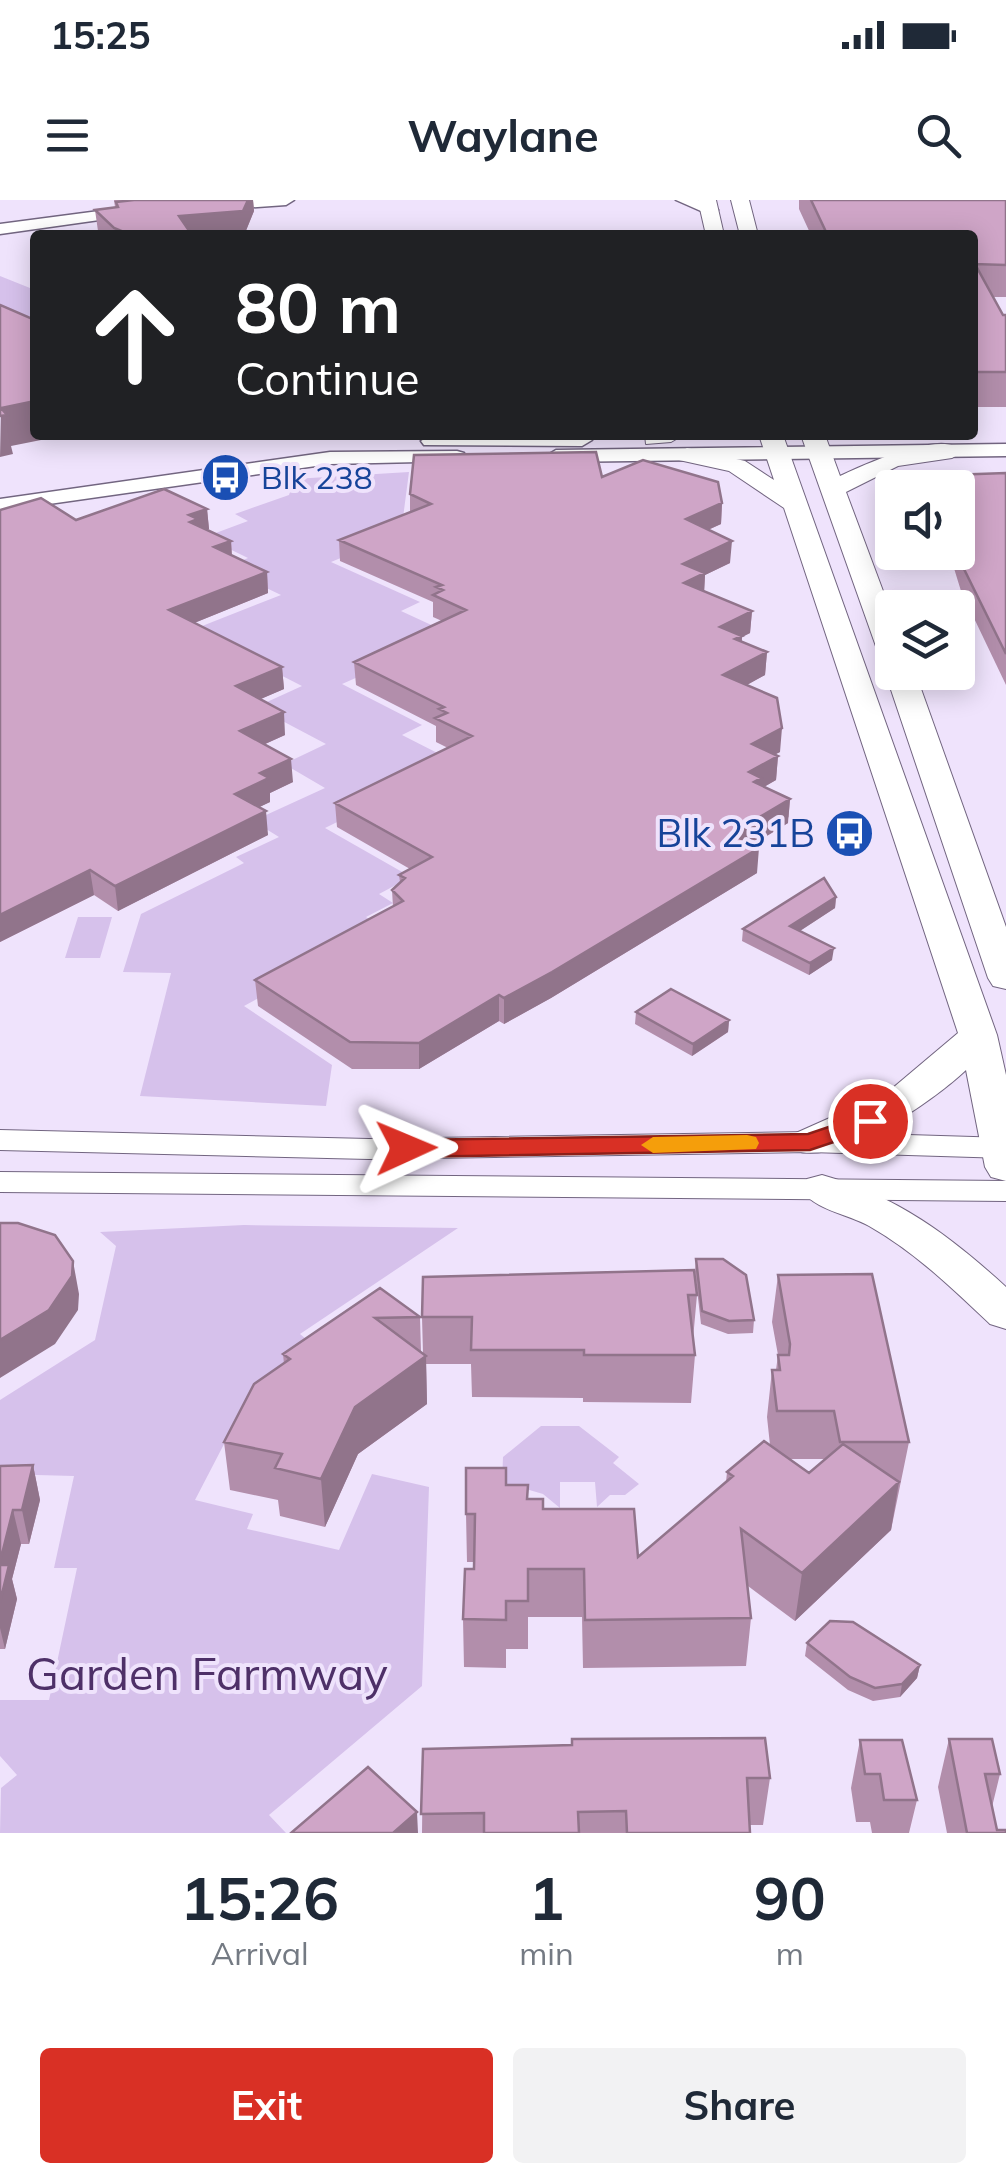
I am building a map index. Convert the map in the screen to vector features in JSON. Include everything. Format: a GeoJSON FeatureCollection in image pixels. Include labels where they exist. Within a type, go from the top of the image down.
{"type":"FeatureCollection","features":[{"type":"Feature","properties":{"kind":"main road"},"geometry":{"type":"LineString","coordinates":[[744,202],[748,230]]}},
{"type":"Feature","properties":{"kind":"main road"},"geometry":{"type":"LineString","coordinates":[[709,205],[714,230]]}},
{"type":"Feature","properties":{"kind":"main road"},"geometry":{"type":"LineString","coordinates":[[773,442],[978,1034],[1005,1154]]}},
{"type":"Feature","properties":{"kind":"main road"},"geometry":{"type":"LineString","coordinates":[[815,442],[875,604]]}},
{"type":"Feature","properties":{"kind":"main road"},"geometry":{"type":"LineString","coordinates":[[834,489],[892,460],[952,451]]}},
{"type":"Feature","properties":{"kind":"main road"},"geometry":{"type":"LineString","coordinates":[[686,455],[736,466],[792,503]]}},
{"type":"Feature","properties":{"kind":"main road"},"geometry":{"type":"LineString","coordinates":[[906,690],[1006,978]]}},
{"type":"Feature","properties":{"kind":"main road"},"geometry":{"type":"LineString","coordinates":[[810,1142],[870,1121],[902,1102],[945,1072],[978,1034]]}},
{"type":"Feature","properties":{"kind":"main road"},"geometry":{"type":"LineString","coordinates":[[822,1188],[879,1213],[932,1244],[1006,1313]]}},
{"type":"Feature","properties":{"kind":"street"},"geometry":{"type":"LineString","coordinates":[[199,202],[286,200]]}},
{"type":"Feature","properties":{"kind":"street"},"geometry":{"type":"LineString","coordinates":[[684,200],[709,205]]}},
{"type":"Feature","properties":{"kind":"street"},"geometry":{"type":"LineString","coordinates":[[0,226],[154,207]]}},
{"type":"Feature","properties":{"kind":"street"},"geometry":{"type":"LineString","coordinates":[[978,434],[1006,434]]}},
{"type":"Feature","properties":{"kind":"street"},"geometry":{"type":"LineString","coordinates":[[178,457],[328,445],[537,440]]}},
{"type":"Feature","properties":{"kind":"street"},"geometry":{"type":"LineString","coordinates":[[729,440],[1006,450]]}},
{"type":"Feature","properties":{"kind":"street"},"geometry":{"type":"LineString","coordinates":[[815,442],[844,440]]}},
{"type":"Feature","properties":{"kind":"street"},"geometry":{"type":"LineString","coordinates":[[0,505],[330,458],[686,455],[773,442]]}},
{"type":"Feature","properties":{"kind":"street"},"geometry":{"type":"LineString","coordinates":[[0,487],[122,465]]}},
{"type":"Feature","properties":{"kind":"street"},"geometry":{"type":"LineString","coordinates":[[0,1140],[369,1149],[810,1142],[1005,1154]]}},
{"type":"Feature","properties":{"kind":"street"},"geometry":{"type":"LineString","coordinates":[[41,1182],[74,1167],[78,1157],[64,1142]]}},
{"type":"Feature","properties":{"kind":"street"},"geometry":{"type":"LineString","coordinates":[[0,1182],[1006,1191]]}},
{"type":"Feature","properties":{"kind":"green space"},"geometry":{"type":"Polygon","coordinates":[[[0,276],[30,288],[30,344],[0,331],[0,276]]]}},
{"type":"Feature","properties":{"kind":"green space"},"geometry":{"type":"Polygon","coordinates":[[[409,472],[401,533],[331,562],[420,602],[401,611],[453,635],[342,684],[422,725],[402,735],[457,763],[325,828],[411,877],[379,894],[393,903],[366,917],[385,930],[244,1006],[332,1065],[326,1106],[140,1096],[171,973],[123,972],[141,914],[244,863],[236,857],[279,837],[253,821],[325,788],[284,764],[326,744],[256,707],[302,686],[192,630],[281,595],[225,568],[248,558],[205,537],[248,521],[235,514],[289,495],[294,479],[409,472]]]}},
{"type":"Feature","properties":{"kind":"green space"},"geometry":{"type":"Polygon","coordinates":[[[78,917],[112,917],[100,958],[65,958],[78,917]]]}},
{"type":"Feature","properties":{"kind":"green space","name":"Garden Farmway"},"geometry":{"type":"Polygon","coordinates":[[[244,1225],[458,1228],[300,1334],[318,1349],[249,1396],[195,1500],[253,1514],[247,1529],[339,1550],[372,1474],[429,1487],[422,1686],[269,1815],[286,1833],[0,1833],[1,1788],[17,1775],[0,1756],[0,1700],[49,1700],[77,1568],[54,1568],[74,1476],[0,1474],[0,1400],[95,1340],[116,1246],[100,1232],[244,1225]]]}},
{"type":"Feature","properties":{"kind":"green space"},"geometry":{"type":"Polygon","coordinates":[[[541,1426],[579,1426],[619,1457],[613,1463],[639,1484],[625,1495],[610,1495],[597,1507],[595,1482],[560,1482],[560,1508],[543,1494],[526,1489],[518,1495],[502,1484],[503,1457],[541,1426]]]}},
{"type":"Feature","properties":{"kind":"building"},"geometry":{"type":"Polygon","coordinates":[[[248,200],[243,211],[179,216],[189,230],[119,230],[95,210],[118,207],[116,202],[248,200]]]}},
{"type":"Feature","properties":{"kind":"building"},"geometry":{"type":"Polygon","coordinates":[[[811,200],[1006,200],[1006,265],[978,264],[978,230],[825,230],[811,200]]]}},
{"type":"Feature","properties":{"kind":"building"},"geometry":{"type":"Polygon","coordinates":[[[978,269],[1006,315],[1006,372],[978,372],[978,269]]]}},
{"type":"Feature","properties":{"kind":"building"},"geometry":{"type":"Polygon","coordinates":[[[0,305],[30,318],[30,402],[1,408],[7,415],[0,416],[0,305]]]}},
{"type":"Feature","properties":{"kind":"building"},"geometry":{"type":"Polygon","coordinates":[[[596,452],[602,477],[643,460],[718,482],[722,503],[686,519],[732,541],[683,564],[705,573],[684,583],[752,611],[720,627],[742,636],[735,639],[767,652],[723,675],[777,698],[782,728],[752,744],[778,756],[749,772],[761,778],[754,782],[790,799],[731,834],[759,848],[552,972],[504,998],[499,995],[419,1043],[350,1042],[255,980],[403,901],[392,890],[405,878],[399,875],[432,857],[335,803],[472,736],[435,718],[447,713],[439,709],[444,707],[354,662],[466,610],[433,595],[443,590],[436,587],[442,585],[339,540],[431,504],[410,494],[414,455],[596,452]]]}},
{"type":"Feature","properties":{"kind":"building"},"geometry":{"type":"Polygon","coordinates":[[[1006,473],[1006,654],[964,570],[975,570],[975,474],[1006,473]]]}},
{"type":"Feature","properties":{"kind":"building"},"geometry":{"type":"Polygon","coordinates":[[[164,489],[207,509],[189,515],[198,519],[190,522],[231,541],[214,547],[267,572],[169,610],[282,667],[236,686],[284,712],[240,731],[291,759],[260,773],[269,778],[235,794],[266,811],[115,886],[90,870],[0,915],[0,510],[41,498],[76,520],[164,489]]]}},
{"type":"Feature","properties":{"kind":"building"},"geometry":{"type":"Polygon","coordinates":[[[824,878],[836,897],[790,926],[834,948],[810,963],[743,929],[824,878]]]}},
{"type":"Feature","properties":{"kind":"building"},"geometry":{"type":"Polygon","coordinates":[[[671,989],[729,1020],[693,1044],[636,1012],[671,989]]]}},
{"type":"Feature","properties":{"kind":"building"},"geometry":{"type":"Polygon","coordinates":[[[0,1223],[18,1223],[55,1235],[73,1261],[72,1276],[49,1310],[0,1340],[0,1223]]]}},
{"type":"Feature","properties":{"kind":"building"},"geometry":{"type":"Polygon","coordinates":[[[696,1259],[723,1259],[746,1275],[754,1320],[729,1321],[702,1311],[696,1259]]]}},
{"type":"Feature","properties":{"kind":"building"},"geometry":{"type":"Polygon","coordinates":[[[694,1270],[697,1295],[688,1295],[695,1355],[471,1350],[472,1317],[422,1317],[423,1277],[694,1270]]]}},
{"type":"Feature","properties":{"kind":"building"},"geometry":{"type":"Polygon","coordinates":[[[872,1274],[909,1442],[840,1442],[834,1411],[777,1411],[772,1370],[780,1370],[778,1355],[789,1355],[790,1344],[778,1275],[872,1274]]]}},
{"type":"Feature","properties":{"kind":"building"},"geometry":{"type":"Polygon","coordinates":[[[380,1288],[420,1317],[375,1318],[426,1356],[355,1407],[321,1479],[275,1468],[282,1454],[224,1442],[254,1384],[290,1359],[283,1354],[380,1288]]]}},
{"type":"Feature","properties":{"kind":"building"},"geometry":{"type":"Polygon","coordinates":[[[764,1441],[809,1473],[843,1444],[899,1482],[802,1573],[741,1529],[751,1618],[585,1620],[584,1569],[528,1569],[528,1601],[506,1601],[506,1620],[463,1619],[465,1569],[474,1569],[475,1514],[466,1514],[466,1468],[506,1468],[506,1485],[528,1485],[527,1499],[543,1499],[543,1509],[634,1509],[638,1557],[733,1476],[727,1472],[764,1441]]]}},
{"type":"Feature","properties":{"kind":"building"},"geometry":{"type":"Polygon","coordinates":[[[33,1465],[22,1510],[13,1510],[0,1562],[0,1466],[33,1465]]]}},
{"type":"Feature","properties":{"kind":"building"},"geometry":{"type":"Polygon","coordinates":[[[0,1565],[9,1565],[0,1602],[0,1565]]]}},
{"type":"Feature","properties":{"kind":"building"},"geometry":{"type":"Polygon","coordinates":[[[830,1621],[853,1622],[920,1665],[902,1684],[875,1688],[850,1677],[807,1643],[830,1621]]]}},
{"type":"Feature","properties":{"kind":"building"},"geometry":{"type":"Polygon","coordinates":[[[765,1738],[770,1778],[747,1778],[750,1833],[627,1833],[626,1811],[578,1812],[579,1833],[484,1833],[484,1813],[421,1814],[423,1749],[572,1745],[572,1739],[765,1738]]]}},
{"type":"Feature","properties":{"kind":"building"},"geometry":{"type":"Polygon","coordinates":[[[949,1739],[992,1739],[1000,1774],[985,1774],[997,1830],[1006,1833],[967,1833],[949,1739]]]}},
{"type":"Feature","properties":{"kind":"building"},"geometry":{"type":"Polygon","coordinates":[[[860,1740],[902,1740],[917,1800],[884,1800],[880,1774],[865,1774],[860,1740]]]}},
{"type":"Feature","properties":{"kind":"building"},"geometry":{"type":"Polygon","coordinates":[[[368,1767],[417,1812],[393,1833],[291,1833],[368,1767]]]}},
{"type":"Feature","properties":{"kind":"slow traffic"},"geometry":{"type":"LineString","coordinates":[[653,1145],[747,1143]]}},
{"type":"Feature","properties":{"kind":"place","name":"Blk 238"},"geometry":{"type":"Point","coordinates":[226,477]}},
{"type":"Feature","properties":{"kind":"place","name":"Blk 231B"},"geometry":{"type":"Point","coordinates":[850,833]}},
{"type":"Feature","properties":{"kind":"route"},"geometry":{"type":"LineString","coordinates":[[406,1148],[810,1142],[870,1121]]}}]}
